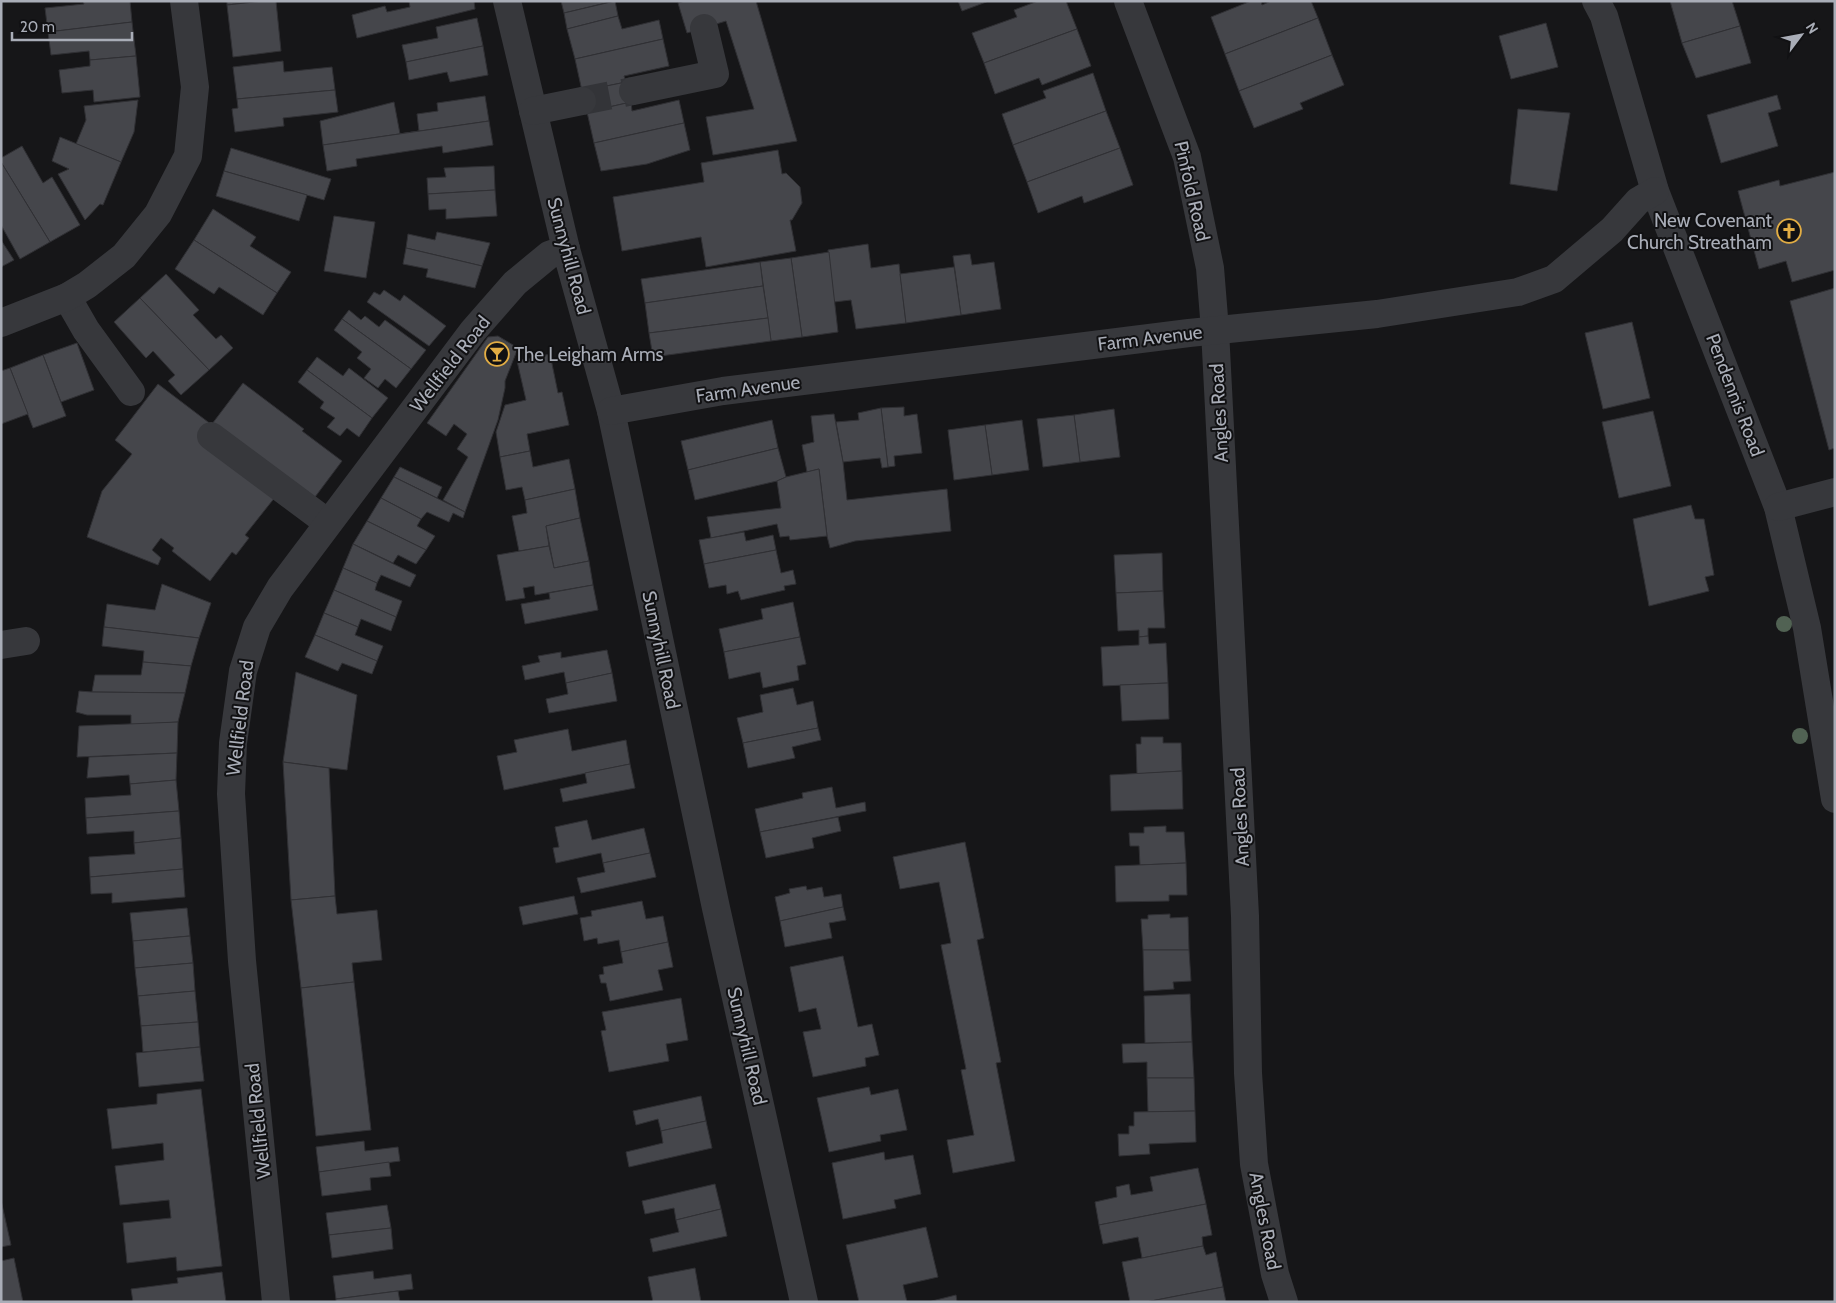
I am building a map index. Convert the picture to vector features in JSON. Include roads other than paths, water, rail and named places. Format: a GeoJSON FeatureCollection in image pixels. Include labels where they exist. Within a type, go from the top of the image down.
{"type":"FeatureCollection","features":[{"type":"Feature","properties":{"kind":"street"},"geometry":{"type":"LineString","coordinates":[[1,323],[67,298],[87,285],[124,256],[158,214],[188,156],[195,87],[184,1]]}},
{"type":"Feature","properties":{"kind":"street","name":"Sunnyhill Road"},"geometry":{"type":"LineString","coordinates":[[506,1],[566,248],[611,411],[716,908],[804,1302]]}},
{"type":"Feature","properties":{"kind":"street","name":"Pinfold Road"},"geometry":{"type":"LineString","coordinates":[[1128,1],[1187,157],[1210,268],[1215,330]]}},
{"type":"Feature","properties":{"kind":"street","name":"Pendennis Road"},"geometry":{"type":"LineString","coordinates":[[1596,1],[1604,16],[1655,190],[1778,507],[1806,628],[1835,799]]}},
{"type":"Feature","properties":{"kind":"street"},"geometry":{"type":"LineString","coordinates":[[634,91],[715,74],[704,28]]}},
{"type":"Feature","properties":{"kind":"street"},"geometry":{"type":"LineString","coordinates":[[533,111],[582,101]]}},
{"type":"Feature","properties":{"kind":"street","name":"Farm Avenue"},"geometry":{"type":"LineString","coordinates":[[611,411],[723,391],[1215,330],[1377,314],[1518,292],[1554,279],[1612,230],[1638,202],[1655,190]]}},
{"type":"Feature","properties":{"kind":"street","name":"Wellfield Road"},"geometry":{"type":"LineString","coordinates":[[276,1302],[242,961],[231,794],[233,743],[243,670],[256,627],[280,588],[473,331],[514,283],[549,255],[566,248]]}},
{"type":"Feature","properties":{"kind":"street"},"geometry":{"type":"LineString","coordinates":[[67,298],[86,330],[131,392]]}},
{"type":"Feature","properties":{"kind":"street","name":"Angles Road"},"geometry":{"type":"LineString","coordinates":[[1215,330],[1245,916],[1248,1073],[1254,1164],[1276,1274],[1284,1302]]}},
{"type":"Feature","properties":{"kind":"street"},"geometry":{"type":"LineString","coordinates":[[211,436],[328,523]]}},
{"type":"Feature","properties":{"kind":"street"},"geometry":{"type":"LineString","coordinates":[[1778,507],[1835,492]]}},
{"type":"Feature","properties":{"kind":"tunnel"},"geometry":{"type":"LineString","coordinates":[[582,101],[633,91]]}},
{"type":"Feature","properties":{"kind":"place","name":"New Covenant Church Streatham"},"geometry":{"type":"Point","coordinates":[1789,231]}},
{"type":"Feature","properties":{"kind":"place","name":"The Leigham Arms"},"geometry":{"type":"Point","coordinates":[497,354]}}]}
